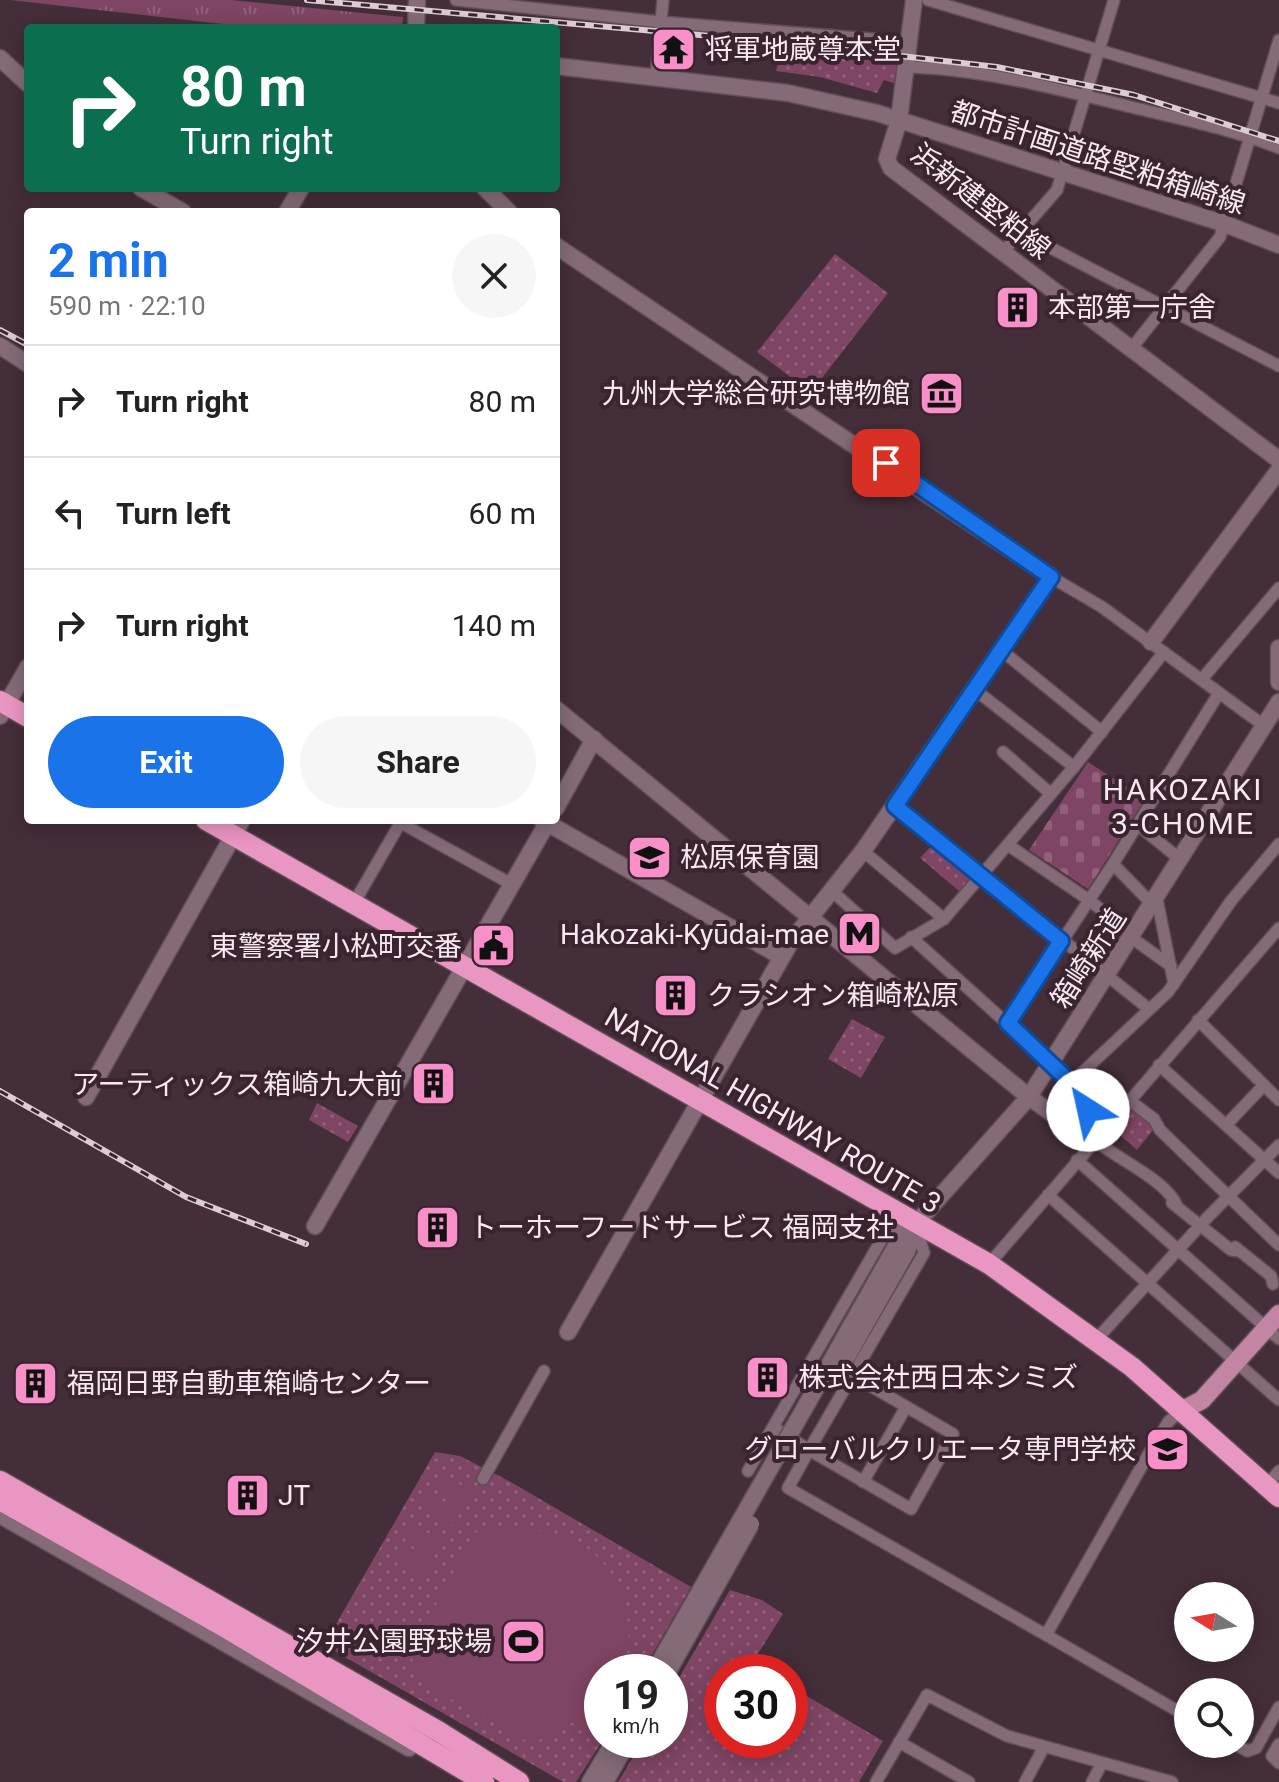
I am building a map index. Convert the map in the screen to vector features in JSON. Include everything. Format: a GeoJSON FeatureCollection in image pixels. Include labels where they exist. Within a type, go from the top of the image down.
{"type":"FeatureCollection","features":[{"type":"Feature","properties":{"kind":"highway"},"geometry":{"type":"LineString","coordinates":[[2,707],[24,715]]}},
{"type":"Feature","properties":{"kind":"highway","name":"NATIONAL HIGHWAY ROUTE 3"},"geometry":{"type":"LineString","coordinates":[[238,828],[354,903],[916,1226],[989,1264],[1095,1341],[1275,1485]]}},
{"type":"Feature","properties":{"kind":"highway"},"geometry":{"type":"LineString","coordinates":[[0,1482],[422,1726],[506,1782]]}},
{"type":"Feature","properties":{"kind":"highway"},"geometry":{"type":"LineString","coordinates":[[0,1482],[438,1731],[519,1782]]}},
{"type":"Feature","properties":{"kind":"highway"},"geometry":{"type":"LineString","coordinates":[[0,1500],[60,1532],[484,1782]]}},
{"type":"Feature","properties":{"kind":"main road"},"geometry":{"type":"LineString","coordinates":[[1183,1410],[1202,1400],[1275,1327]]}},
{"type":"Feature","properties":{"kind":"street"},"geometry":{"type":"LineString","coordinates":[[416,24],[417,0]]}},
{"type":"Feature","properties":{"kind":"street"},"geometry":{"type":"LineString","coordinates":[[456,0],[661,22],[909,42]]}},
{"type":"Feature","properties":{"kind":"street"},"geometry":{"type":"LineString","coordinates":[[656,76],[663,0]]}},
{"type":"Feature","properties":{"kind":"street"},"geometry":{"type":"LineString","coordinates":[[899,120],[914,0]]}},
{"type":"Feature","properties":{"kind":"street"},"geometry":{"type":"LineString","coordinates":[[928,0],[1262,95],[1279,103]]}},
{"type":"Feature","properties":{"kind":"street"},"geometry":{"type":"LineString","coordinates":[[1003,252],[1057,190],[1114,0]]}},
{"type":"Feature","properties":{"kind":"street"},"geometry":{"type":"LineString","coordinates":[[1131,349],[1220,237],[1279,40]]}},
{"type":"Feature","properties":{"kind":"street"},"geometry":{"type":"LineString","coordinates":[[0,58],[24,80]]}},
{"type":"Feature","properties":{"kind":"street","name":"浜新建堅粕線"},"geometry":{"type":"LineString","coordinates":[[560,66],[788,93],[899,120],[887,159],[891,168],[1279,460]]}},
{"type":"Feature","properties":{"kind":"street"},"geometry":{"type":"LineString","coordinates":[[907,67],[948,68],[1086,96],[1250,137],[1279,148]]}},
{"type":"Feature","properties":{"kind":"street","name":"都市計画道路堅粕箱崎線"},"geometry":{"type":"LineString","coordinates":[[899,120],[1225,224],[1279,245]]}},
{"type":"Feature","properties":{"kind":"street"},"geometry":{"type":"LineString","coordinates":[[148,192],[176,208]]}},
{"type":"Feature","properties":{"kind":"street"},"geometry":{"type":"LineString","coordinates":[[489,192],[505,208]]}},
{"type":"Feature","properties":{"kind":"street"},"geometry":{"type":"LineString","coordinates":[[1020,232],[1279,366]]}},
{"type":"Feature","properties":{"kind":"street"},"geometry":{"type":"LineString","coordinates":[[560,249],[1158,647],[1263,725]]}},
{"type":"Feature","properties":{"kind":"street"},"geometry":{"type":"LineString","coordinates":[[0,346],[24,361]]}},
{"type":"Feature","properties":{"kind":"street"},"geometry":{"type":"LineString","coordinates":[[832,891],[895,948],[944,919],[983,877],[1102,732],[1279,470]]}},
{"type":"Feature","properties":{"kind":"street"},"geometry":{"type":"LineString","coordinates":[[568,1332],[782,957],[895,806],[1051,577]]}},
{"type":"Feature","properties":{"kind":"street"},"geometry":{"type":"LineString","coordinates":[[1202,679],[1279,588]]}},
{"type":"Feature","properties":{"kind":"street"},"geometry":{"type":"LineString","coordinates":[[1279,648],[1279,682]]}},
{"type":"Feature","properties":{"kind":"street"},"geometry":{"type":"LineString","coordinates":[[1001,650],[1102,732]]}},
{"type":"Feature","properties":{"kind":"street"},"geometry":{"type":"LineString","coordinates":[[2,707],[24,673]]}},
{"type":"Feature","properties":{"kind":"street"},"geometry":{"type":"LineString","coordinates":[[974,689],[1074,767]]}},
{"type":"Feature","properties":{"kind":"street"},"geometry":{"type":"LineString","coordinates":[[1008,1023],[1138,825],[1219,693]]}},
{"type":"Feature","properties":{"kind":"street","name":"箱崎新道"},"geometry":{"type":"LineString","coordinates":[[673,1654],[813,1405],[896,1246],[1029,1097],[1279,702]]}},
{"type":"Feature","properties":{"kind":"street"},"geometry":{"type":"LineString","coordinates":[[560,712],[1029,1097],[1163,1189],[1165,1197],[1271,1276],[1276,1286]]}},
{"type":"Feature","properties":{"kind":"street"},"geometry":{"type":"LineString","coordinates":[[560,799],[594,739]]}},
{"type":"Feature","properties":{"kind":"street"},"geometry":{"type":"LineString","coordinates":[[1003,752],[1051,794]]}},
{"type":"Feature","properties":{"kind":"street"},"geometry":{"type":"LineString","coordinates":[[895,806],[1149,1009]]}},
{"type":"Feature","properties":{"kind":"street"},"geometry":{"type":"LineString","coordinates":[[354,903],[401,824]]}},
{"type":"Feature","properties":{"kind":"street"},"geometry":{"type":"LineString","coordinates":[[406,824],[513,885]]}},
{"type":"Feature","properties":{"kind":"street"},"geometry":{"type":"LineString","coordinates":[[315,1226],[467,968],[546,824]]}},
{"type":"Feature","properties":{"kind":"street"},"geometry":{"type":"LineString","coordinates":[[559,824],[782,957]]}},
{"type":"Feature","properties":{"kind":"street"},"geometry":{"type":"LineString","coordinates":[[1138,825],[1181,860]]}},
{"type":"Feature","properties":{"kind":"street"},"geometry":{"type":"LineString","coordinates":[[86,1097],[238,828]]}},
{"type":"Feature","properties":{"kind":"street"},"geometry":{"type":"LineString","coordinates":[[1071,1083],[1174,984],[1231,901],[1279,844]]}},
{"type":"Feature","properties":{"kind":"street"},"geometry":{"type":"LineString","coordinates":[[1008,845],[1089,900],[1171,966]]}},
{"type":"Feature","properties":{"kind":"street"},"geometry":{"type":"LineString","coordinates":[[863,851],[944,919]]}},
{"type":"Feature","properties":{"kind":"street"},"geometry":{"type":"LineString","coordinates":[[1113,864],[1155,902],[1174,984]]}},
{"type":"Feature","properties":{"kind":"street"},"geometry":{"type":"LineString","coordinates":[[989,1264],[1279,928]]}},
{"type":"Feature","properties":{"kind":"street"},"geometry":{"type":"LineString","coordinates":[[911,937],[1051,1063],[1071,1083],[1104,1129]]}},
{"type":"Feature","properties":{"kind":"street"},"geometry":{"type":"LineString","coordinates":[[1198,1020],[1279,1100]]}},
{"type":"Feature","properties":{"kind":"street"},"geometry":{"type":"LineString","coordinates":[[1159,1065],[1279,1173]]}},
{"type":"Feature","properties":{"kind":"street"},"geometry":{"type":"LineString","coordinates":[[1227,1124],[1264,1085]]}},
{"type":"Feature","properties":{"kind":"street"},"geometry":{"type":"LineString","coordinates":[[1129,1100],[1154,1119],[1160,1130],[1279,1245]]}},
{"type":"Feature","properties":{"kind":"street"},"geometry":{"type":"LineString","coordinates":[[1095,1341],[1178,1249],[1279,1145]]}},
{"type":"Feature","properties":{"kind":"street"},"geometry":{"type":"LineString","coordinates":[[1077,1160],[1178,1249],[1275,1327]]}},
{"type":"Feature","properties":{"kind":"street"},"geometry":{"type":"LineString","coordinates":[[1048,1195],[1279,1400]]}},
{"type":"Feature","properties":{"kind":"street"},"geometry":{"type":"LineString","coordinates":[[748,1471],[886,1232],[916,1226],[924,1253],[788,1488],[1174,1709]]}},
{"type":"Feature","properties":{"kind":"street"},"geometry":{"type":"LineString","coordinates":[[483,1479],[544,1371]]}},
{"type":"Feature","properties":{"kind":"street"},"geometry":{"type":"LineString","coordinates":[[773,1427],[911,1509],[953,1434],[852,1375]]}},
{"type":"Feature","properties":{"kind":"street"},"geometry":{"type":"LineString","coordinates":[[863,1482],[906,1407]]}},
{"type":"Feature","properties":{"kind":"street"},"geometry":{"type":"LineString","coordinates":[[1046,1635],[1152,1448],[1169,1421],[1183,1410]]}},
{"type":"Feature","properties":{"kind":"street"},"geometry":{"type":"LineString","coordinates":[[0,1482],[532,1782]]}},
{"type":"Feature","properties":{"kind":"street"},"geometry":{"type":"LineString","coordinates":[[0,1515],[470,1782]]}},
{"type":"Feature","properties":{"kind":"street"},"geometry":{"type":"LineString","coordinates":[[876,1782],[927,1695],[975,1722],[1044,1747],[1152,1780],[1169,1782]]}},
{"type":"Feature","properties":{"kind":"street"},"geometry":{"type":"LineString","coordinates":[[1254,1749],[1279,1707]]}},
{"type":"Feature","properties":{"kind":"street"},"geometry":{"type":"LineString","coordinates":[[899,1742],[969,1782]]}},
{"type":"Feature","properties":{"kind":"street"},"geometry":{"type":"LineString","coordinates":[[1279,1744],[1272,1756],[1279,1763]]}},
{"type":"Feature","properties":{"kind":"street"},"geometry":{"type":"LineString","coordinates":[[1025,1782],[1044,1747]]}},
{"type":"Feature","properties":{"kind":"street"},"geometry":{"type":"LineString","coordinates":[[590,1782],[604,1758]]}},
{"type":"Feature","properties":{"kind":"street"},"geometry":{"type":"LineString","coordinates":[[605,1782],[619,1758]]}},
{"type":"Feature","properties":{"kind":"street"},"geometry":{"type":"LineString","coordinates":[[1092,1782],[1102,1763]]}},
{"type":"Feature","properties":{"kind":"green space"},"geometry":{"type":"Polygon","coordinates":[[[10,0],[232,0],[403,17],[402,24],[223,24],[10,0]]]}},
{"type":"Feature","properties":{"kind":"green space"},"geometry":{"type":"Polygon","coordinates":[[[782,47],[901,58],[897,84],[884,80],[877,93],[820,77],[776,71],[782,47]]]}},
{"type":"Feature","properties":{"kind":"green space"},"geometry":{"type":"Polygon","coordinates":[[[835,254],[888,293],[811,392],[757,352],[835,254]]]}},
{"type":"Feature","properties":{"kind":"green space"},"geometry":{"type":"Polygon","coordinates":[[[1088,762],[1145,799],[1088,889],[1029,850],[1088,762]]]}},
{"type":"Feature","properties":{"kind":"green space"},"geometry":{"type":"Polygon","coordinates":[[[933,844],[971,877],[959,891],[920,858],[933,844]]]}},
{"type":"Feature","properties":{"kind":"green space"},"geometry":{"type":"Polygon","coordinates":[[[852,1019],[885,1037],[861,1078],[828,1059],[852,1019]]]}},
{"type":"Feature","properties":{"kind":"green space"},"geometry":{"type":"Polygon","coordinates":[[[317,1103],[358,1126],[348,1142],[309,1120],[317,1103]]]}},
{"type":"Feature","properties":{"kind":"green space"},"geometry":{"type":"Polygon","coordinates":[[[1132,1105],[1154,1129],[1137,1150],[1112,1128],[1132,1105]]]}},
{"type":"Feature","properties":{"kind":"green space"},"geometry":{"type":"Polygon","coordinates":[[[435,1452],[460,1456],[509,1481],[691,1587],[652,1654],[584,1654],[584,1758],[591,1758],[576,1782],[563,1782],[324,1645],[435,1452]]]}},
{"type":"Feature","properties":{"kind":"green space"},"geometry":{"type":"Polygon","coordinates":[[[440,1474],[472,1491],[464,1505],[433,1488],[440,1474]]]}},
{"type":"Feature","properties":{"kind":"green space"},"geometry":{"type":"Polygon","coordinates":[[[430,1494],[461,1511],[453,1526],[422,1508],[430,1494]]]}},
{"type":"Feature","properties":{"kind":"green space"},"geometry":{"type":"Polygon","coordinates":[[[412,1524],[442,1541],[435,1556],[404,1538],[412,1524]]]}},
{"type":"Feature","properties":{"kind":"green space","name":"汐井公園野球場"},"geometry":{"type":"Polygon","coordinates":[[[532,1530],[568,1538],[586,1547],[613,1576],[627,1613],[627,1654],[584,1654],[584,1716],[534,1745],[419,1681],[410,1652],[476,1532],[532,1530]]]}},
{"type":"Feature","properties":{"kind":"green space"},"geometry":{"type":"Polygon","coordinates":[[[401,1542],[433,1560],[423,1577],[392,1560],[401,1542]]]}},
{"type":"Feature","properties":{"kind":"green space"},"geometry":{"type":"Polygon","coordinates":[[[730,1590],[762,1600],[783,1614],[758,1654],[704,1654],[704,1758],[808,1758],[808,1697],[883,1741],[859,1782],[618,1782],[632,1758],[688,1758],[688,1662],[730,1590]]]}},
{"type":"Feature","properties":{"kind":"railway"},"geometry":{"type":"LineString","coordinates":[[307,0],[778,42],[997,67],[1134,95],[1279,141]]}},
{"type":"Feature","properties":{"kind":"railway"},"geometry":{"type":"LineString","coordinates":[[0,330],[24,343]]}},
{"type":"Feature","properties":{"kind":"railway"},"geometry":{"type":"LineString","coordinates":[[0,1091],[186,1197],[306,1244]]}},
{"type":"Feature","properties":{"kind":"place","name":"将軍地蔵尊本堂"},"geometry":{"type":"Point","coordinates":[674,49]}},
{"type":"Feature","properties":{"kind":"place","name":"本部第一庁舎"},"geometry":{"type":"Point","coordinates":[1017,307]}},
{"type":"Feature","properties":{"kind":"place","name":"九州大学総合研究博物館"},"geometry":{"type":"Point","coordinates":[941,393]}},
{"type":"Feature","properties":{"kind":"place","name":"松原保育園"},"geometry":{"type":"Point","coordinates":[649,857]}},
{"type":"Feature","properties":{"kind":"place","name":"Hakozaki-Kyūdai-mae"},"geometry":{"type":"Point","coordinates":[860,934]}},
{"type":"Feature","properties":{"kind":"place","name":"東警察署小松町交番"},"geometry":{"type":"Point","coordinates":[493,946]}},
{"type":"Feature","properties":{"kind":"place","name":"クラシオン箱崎松原"},"geometry":{"type":"Point","coordinates":[676,995]}},
{"type":"Feature","properties":{"kind":"place","name":"アーティックス箱崎九大前"},"geometry":{"type":"Point","coordinates":[434,1084]}},
{"type":"Feature","properties":{"kind":"place","name":"トーホーフードサービス 福岡支社"},"geometry":{"type":"Point","coordinates":[438,1227]}},
{"type":"Feature","properties":{"kind":"place","name":"株式会社西日本シミズ"},"geometry":{"type":"Point","coordinates":[767,1377]}},
{"type":"Feature","properties":{"kind":"place","name":"福岡日野自動車箱崎センター"},"geometry":{"type":"Point","coordinates":[36,1383]}},
{"type":"Feature","properties":{"kind":"place","name":"グローバルクリエータ専門学校"},"geometry":{"type":"Point","coordinates":[1167,1449]}},
{"type":"Feature","properties":{"kind":"place","name":"JT"},"geometry":{"type":"Point","coordinates":[247,1495]}},
{"type":"Feature","properties":{"kind":"place","name":"汐井公園野球場"},"geometry":{"type":"Point","coordinates":[523,1641]}},
{"type":"Feature","properties":{"kind":"district","name":"HAKOZAKI 3-CHOME"},"geometry":{"type":"Point","coordinates":[1183,807]}},
{"type":"Feature","properties":{"kind":"route"},"geometry":{"type":"LineString","coordinates":[[886,463],[1051,577],[895,806],[1061,941],[1008,1023],[1071,1083],[1088,1110]]}}]}
